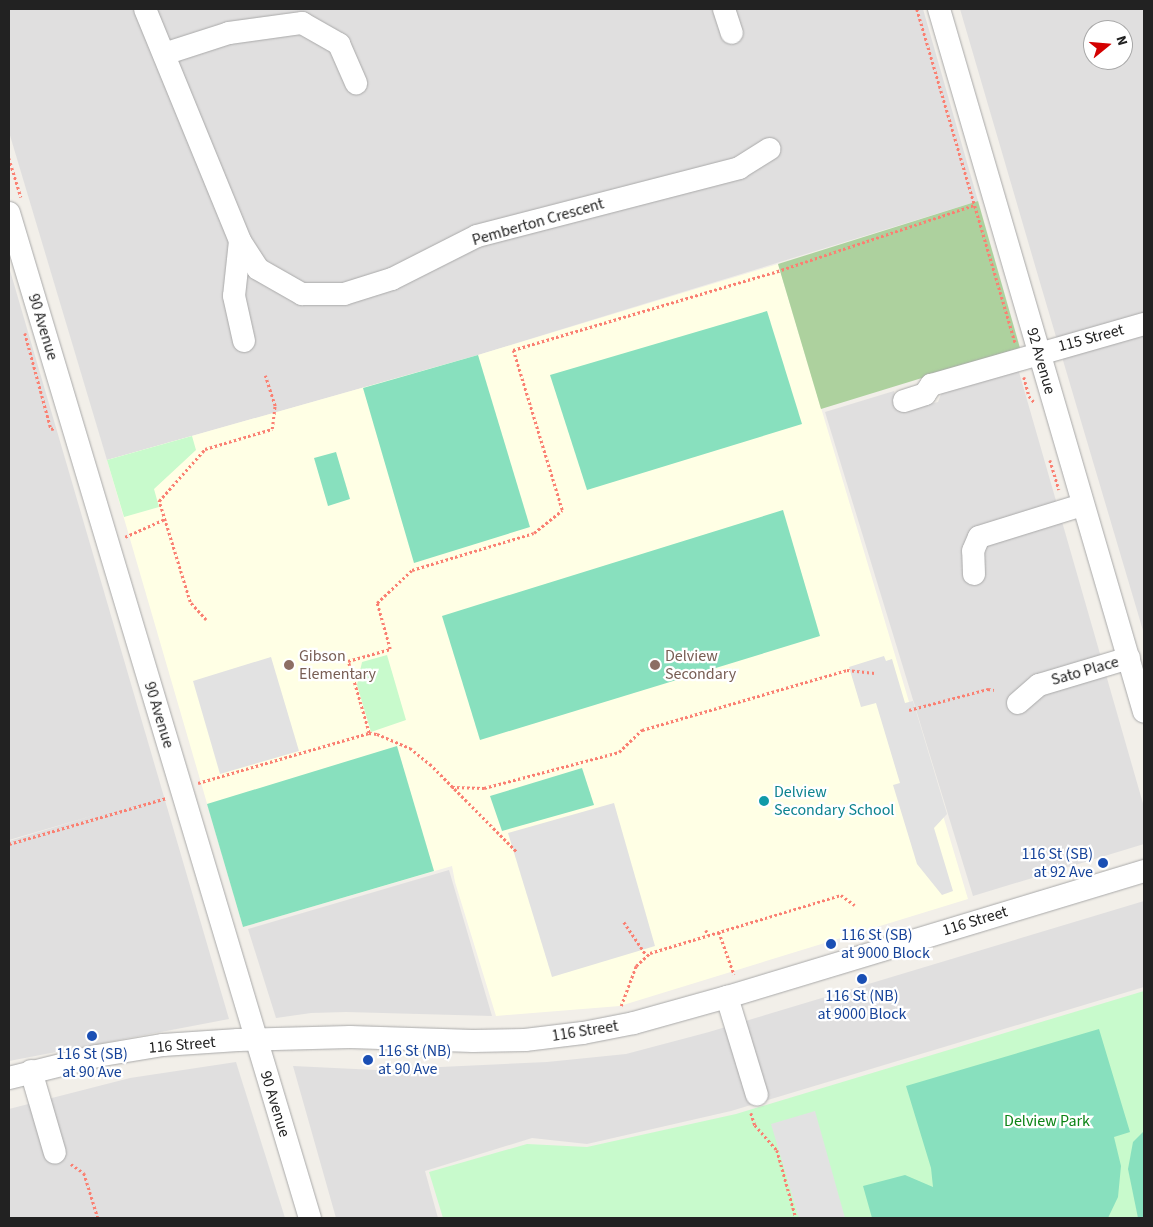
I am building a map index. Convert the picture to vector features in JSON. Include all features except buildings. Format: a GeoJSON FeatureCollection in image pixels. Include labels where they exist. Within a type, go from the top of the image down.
{"type":"FeatureCollection","features":[{"type":"Feature","properties":{"kind":"street","name":"Pemberton Crescent"},"geometry":{"type":"LineString","coordinates":[[145,9],[240,241],[258,269],[302,294],[344,294],[392,279],[477,236],[739,168],[768,150]]}},
{"type":"Feature","properties":{"kind":"street"},"geometry":{"type":"LineString","coordinates":[[724,9],[732,33]]}},
{"type":"Feature","properties":{"kind":"street","name":"92 Avenue"},"geometry":{"type":"LineString","coordinates":[[939,9],[1028,352],[1082,505],[1144,712]]}},
{"type":"Feature","properties":{"kind":"street"},"geometry":{"type":"LineString","coordinates":[[164,54],[229,33],[302,23],[339,44],[356,83]]}},
{"type":"Feature","properties":{"kind":"street","name":"90 Avenue"},"geometry":{"type":"LineString","coordinates":[[9,213],[310,1218]]}},
{"type":"Feature","properties":{"kind":"street","name":"Pemberton Crescent"},"geometry":{"type":"LineString","coordinates":[[240,241],[234,296],[244,341]]}},
{"type":"Feature","properties":{"kind":"street","name":"115 Street"},"geometry":{"type":"LineString","coordinates":[[904,401],[925,394],[931,385],[1028,352],[1144,324]]}},
{"type":"Feature","properties":{"kind":"street"},"geometry":{"type":"LineString","coordinates":[[974,574],[973,552],[979,537],[1082,505]]}},
{"type":"Feature","properties":{"kind":"street","name":"Sato Place"},"geometry":{"type":"LineString","coordinates":[[1018,703],[1039,685],[1129,658]]}},
{"type":"Feature","properties":{"kind":"street","name":"116 Street"},"geometry":{"type":"LineString","coordinates":[[9,1078],[97,1056],[164,1045],[350,1037],[472,1041],[525,1040],[584,1033],[634,1023],[727,997],[1144,871]]}},
{"type":"Feature","properties":{"kind":"street"},"geometry":{"type":"LineString","coordinates":[[727,997],[754,1103]]}},
{"type":"Feature","properties":{"kind":"street"},"geometry":{"type":"LineString","coordinates":[[31,1072],[55,1153]]}},
{"type":"Feature","properties":{"kind":"path"},"geometry":{"type":"LineString","coordinates":[[918,9],[974,204],[1028,352]]}},
{"type":"Feature","properties":{"kind":"path"},"geometry":{"type":"LineString","coordinates":[[369,733],[348,661],[390,649],[377,604],[412,570],[534,533],[562,510],[513,350],[772,273],[974,204]]}},
{"type":"Feature","properties":{"kind":"path"},"geometry":{"type":"LineString","coordinates":[[206,620],[190,602],[159,500],[205,449],[272,429],[275,406],[265,376]]}},
{"type":"Feature","properties":{"kind":"path"},"geometry":{"type":"LineString","coordinates":[[123,538],[165,519]]}},
{"type":"Feature","properties":{"kind":"path"},"geometry":{"type":"LineString","coordinates":[[452,787],[484,788],[619,752],[642,730],[848,670],[875,673]]}},
{"type":"Feature","properties":{"kind":"path"},"geometry":{"type":"LineString","coordinates":[[909,710],[988,689],[994,690]]}},
{"type":"Feature","properties":{"kind":"path"},"geometry":{"type":"LineString","coordinates":[[195,784],[369,733],[377,734],[410,748],[430,764],[518,853]]}},
{"type":"Feature","properties":{"kind":"path"},"geometry":{"type":"LineString","coordinates":[[9,844],[166,798]]}},
{"type":"Feature","properties":{"kind":"path"},"geometry":{"type":"LineString","coordinates":[[622,1006],[636,966],[646,955],[841,895],[855,905]]}},
{"type":"Feature","properties":{"kind":"path"},"geometry":{"type":"LineString","coordinates":[[624,922],[646,955]]}},
{"type":"Feature","properties":{"kind":"path"},"geometry":{"type":"LineString","coordinates":[[706,930],[708,936]]}},
{"type":"Feature","properties":{"kind":"path"},"geometry":{"type":"LineString","coordinates":[[719,932],[734,974]]}},
{"type":"Feature","properties":{"kind":"path"},"geometry":{"type":"LineString","coordinates":[[754,1103],[755,1125],[777,1150],[796,1218]]}},
{"type":"Feature","properties":{"kind":"path"},"geometry":{"type":"LineString","coordinates":[[55,1153],[84,1173],[98,1218]]}},
{"type":"Feature","properties":{"kind":"shaded area"},"geometry":{"type":"Polygon","coordinates":[[[9,9],[923,9],[978,201],[478,355],[107,460],[9,132],[9,9]]]}},
{"type":"Feature","properties":{"kind":"shaded area"},"geometry":{"type":"Polygon","coordinates":[[[960,9],[1144,9],[1144,634],[1041,286],[960,9]]]}},
{"type":"Feature","properties":{"kind":"shaded area","name":"Delview Secondary"},"geometry":{"type":"Polygon","coordinates":[[[778,264],[968,899],[620,1006],[496,1016],[455,882],[452,866],[243,927],[107,460],[478,355],[778,264]]]}},
{"type":"Feature","properties":{"kind":"shaded area"},"geometry":{"type":"Polygon","coordinates":[[[9,267],[229,1019],[9,1061],[9,841],[95,815],[9,840],[9,267]]]}},
{"type":"Feature","properties":{"kind":"shaded area"},"geometry":{"type":"Polygon","coordinates":[[[1017,365],[1144,807],[1144,844],[973,896],[825,412],[894,391],[899,411],[938,402],[944,386],[1017,365]]]}},
{"type":"Feature","properties":{"kind":"shaded area"},"geometry":{"type":"Polygon","coordinates":[[[884,656],[886,661],[892,659],[905,703],[913,701],[947,814],[934,828],[953,891],[942,895],[917,864],[893,785],[900,783],[876,703],[861,707],[849,667],[884,656]]]}},
{"type":"Feature","properties":{"kind":"shaded area"},"geometry":{"type":"Polygon","coordinates":[[[271,657],[299,751],[220,774],[193,681],[271,657]]]}},
{"type":"Feature","properties":{"kind":"shaded area"},"geometry":{"type":"Polygon","coordinates":[[[614,803],[655,946],[552,977],[508,833],[614,803]]]}},
{"type":"Feature","properties":{"kind":"shaded area"},"geometry":{"type":"Polygon","coordinates":[[[449,870],[492,1016],[346,1012],[311,1013],[276,1018],[248,929],[449,870]]]}},
{"type":"Feature","properties":{"kind":"shaded area"},"geometry":{"type":"Polygon","coordinates":[[[1144,901],[1144,987],[731,1111],[587,1144],[532,1138],[425,1171],[438,1218],[336,1218],[293,1066],[376,1070],[547,1062],[626,1054],[709,1032],[1144,901]]]}},
{"type":"Feature","properties":{"kind":"shaded area"},"geometry":{"type":"Polygon","coordinates":[[[236,1062],[285,1218],[9,1218],[9,1109],[130,1078],[236,1062]]]}},
{"type":"Feature","properties":{"kind":"shaded area"},"geometry":{"type":"Polygon","coordinates":[[[815,1111],[845,1218],[799,1218],[771,1124],[815,1111]]]}},
{"type":"Feature","properties":{"kind":"green space"},"geometry":{"type":"Polygon","coordinates":[[[978,201],[1020,348],[821,409],[778,264],[978,201]]]}},
{"type":"Feature","properties":{"kind":"green space"},"geometry":{"type":"Polygon","coordinates":[[[767,311],[802,424],[587,490],[550,375],[767,311]]]}},
{"type":"Feature","properties":{"kind":"green space"},"geometry":{"type":"Polygon","coordinates":[[[478,355],[530,527],[414,563],[363,388],[478,355]]]}},
{"type":"Feature","properties":{"kind":"green space"},"geometry":{"type":"Polygon","coordinates":[[[192,436],[196,450],[154,489],[159,507],[124,517],[107,460],[192,436]]]}},
{"type":"Feature","properties":{"kind":"green space"},"geometry":{"type":"Polygon","coordinates":[[[336,452],[350,499],[328,506],[314,458],[336,452]]]}},
{"type":"Feature","properties":{"kind":"green space"},"geometry":{"type":"Polygon","coordinates":[[[783,510],[820,636],[480,740],[442,616],[783,510]]]}},
{"type":"Feature","properties":{"kind":"green space"},"geometry":{"type":"Polygon","coordinates":[[[387,655],[406,720],[371,732],[357,685],[362,662],[387,655]]]}},
{"type":"Feature","properties":{"kind":"green space"},"geometry":{"type":"Polygon","coordinates":[[[397,746],[434,871],[243,927],[207,804],[397,746]]]}},
{"type":"Feature","properties":{"kind":"green space"},"geometry":{"type":"Polygon","coordinates":[[[582,768],[594,805],[502,831],[490,796],[582,768]]]}},
{"type":"Feature","properties":{"kind":"green space","name":"Delview Park"},"geometry":{"type":"Polygon","coordinates":[[[1144,991],[1144,1218],[443,1218],[429,1172],[527,1144],[587,1147],[736,1114],[1144,991]]]}},
{"type":"Feature","properties":{"kind":"green space"},"geometry":{"type":"Polygon","coordinates":[[[1099,1029],[1130,1132],[1114,1137],[1121,1166],[1118,1197],[1108,1218],[872,1218],[863,1186],[905,1175],[933,1187],[931,1168],[906,1086],[1099,1029]]]}},
{"type":"Feature","properties":{"kind":"green space"},"geometry":{"type":"Polygon","coordinates":[[[1144,1131],[1144,1217],[1138,1218],[1128,1169],[1133,1142],[1144,1131]]]}},
{"type":"Feature","properties":{"kind":"place","name":"Gibson Elementary"},"geometry":{"type":"Point","coordinates":[289,665]}},
{"type":"Feature","properties":{"kind":"place","name":"Delview Secondary"},"geometry":{"type":"Point","coordinates":[655,665]}},
{"type":"Feature","properties":{"kind":"place","name":"Delview Secondary School"},"geometry":{"type":"Point","coordinates":[764,801]}},
{"type":"Feature","properties":{"kind":"place","name":"116 St (SB) at 92 Ave"},"geometry":{"type":"Point","coordinates":[1103,863]}},
{"type":"Feature","properties":{"kind":"place","name":"116 St (SB) at 9000 Block"},"geometry":{"type":"Point","coordinates":[831,944]}},
{"type":"Feature","properties":{"kind":"place","name":"116 St (NB) at 9000 Block"},"geometry":{"type":"Point","coordinates":[862,979]}},
{"type":"Feature","properties":{"kind":"place","name":"116 St (SB) at 90 Ave"},"geometry":{"type":"Point","coordinates":[92,1036]}},
{"type":"Feature","properties":{"kind":"place","name":"116 St (NB) at 90 Ave"},"geometry":{"type":"Point","coordinates":[368,1060]}}]}
